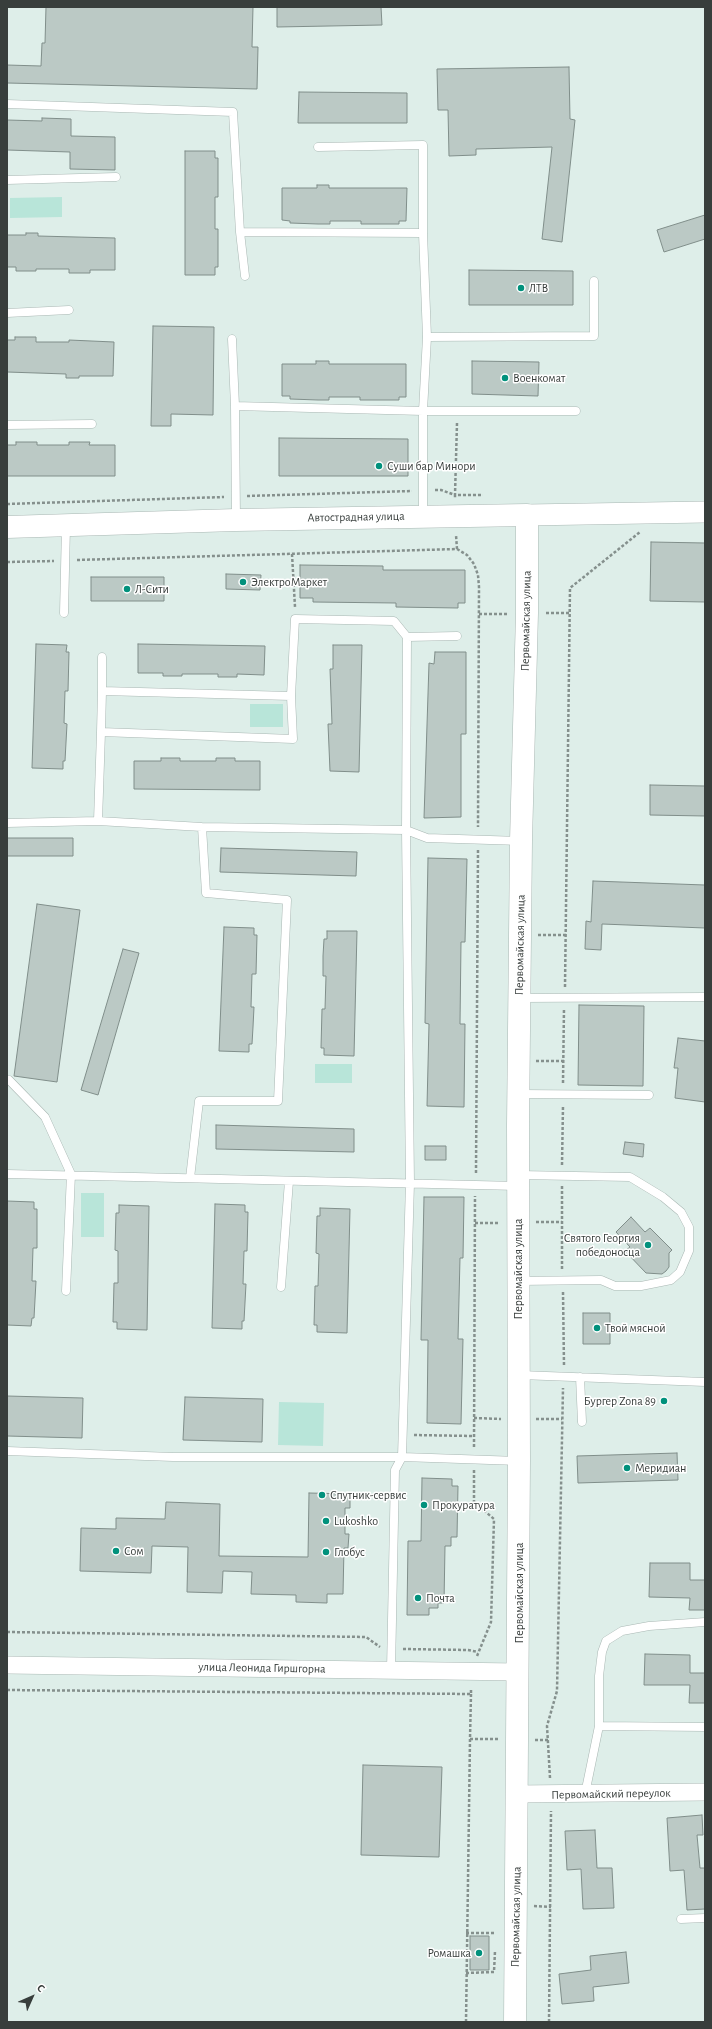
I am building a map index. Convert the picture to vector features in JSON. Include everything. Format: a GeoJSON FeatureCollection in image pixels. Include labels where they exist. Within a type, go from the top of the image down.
{"type":"FeatureCollection","features":[{"type":"Feature","properties":{"kind":"main road","name":"Автострадная улица"},"geometry":{"type":"LineString","coordinates":[[7,527],[423,516],[455,505],[527,515]]}},
{"type":"Feature","properties":{"kind":"main road","name":"Первомайская улица"},"geometry":{"type":"LineString","coordinates":[[515,2022],[518,1740],[520,934],[527,613],[527,515]]}},
{"type":"Feature","properties":{"kind":"street","name":"Автострадная улица"},"geometry":{"type":"LineString","coordinates":[[527,515],[705,512]]}},
{"type":"Feature","properties":{"kind":"street","name":"улица Леонида Гиршгорна"},"geometry":{"type":"LineString","coordinates":[[7,1665],[518,1672]]}},
{"type":"Feature","properties":{"kind":"street","name":"Первомайский переулок"},"geometry":{"type":"LineString","coordinates":[[517,1794],[705,1792]]}},
{"type":"Feature","properties":{"kind":"lane"},"geometry":{"type":"LineString","coordinates":[[7,104],[233,112],[244,276]]}},
{"type":"Feature","properties":{"kind":"lane"},"geometry":{"type":"LineString","coordinates":[[318,147],[423,145],[423,233],[427,337],[423,411],[423,516]]}},
{"type":"Feature","properties":{"kind":"lane"},"geometry":{"type":"LineString","coordinates":[[7,180],[116,177]]}},
{"type":"Feature","properties":{"kind":"lane"},"geometry":{"type":"LineString","coordinates":[[240,232],[423,233]]}},
{"type":"Feature","properties":{"kind":"lane"},"geometry":{"type":"LineString","coordinates":[[427,337],[594,336],[594,281]]}},
{"type":"Feature","properties":{"kind":"lane"},"geometry":{"type":"LineString","coordinates":[[7,313],[69,310]]}},
{"type":"Feature","properties":{"kind":"lane"},"geometry":{"type":"LineString","coordinates":[[232,339],[236,406],[236,520]]}},
{"type":"Feature","properties":{"kind":"lane"},"geometry":{"type":"LineString","coordinates":[[236,406],[423,411],[576,411]]}},
{"type":"Feature","properties":{"kind":"lane"},"geometry":{"type":"LineString","coordinates":[[7,424],[92,424]]}},
{"type":"Feature","properties":{"kind":"lane"},"geometry":{"type":"LineString","coordinates":[[64,613],[66,525]]}},
{"type":"Feature","properties":{"kind":"lane"},"geometry":{"type":"LineString","coordinates":[[101,732],[293,739],[291,696],[295,619],[394,621],[407,637],[406,830],[410,1182],[402,1457],[395,1470],[391,1670]]}},
{"type":"Feature","properties":{"kind":"lane"},"geometry":{"type":"LineString","coordinates":[[407,637],[457,636]]}},
{"type":"Feature","properties":{"kind":"lane"},"geometry":{"type":"LineString","coordinates":[[98,821],[102,657]]}},
{"type":"Feature","properties":{"kind":"lane"},"geometry":{"type":"LineString","coordinates":[[102,691],[291,696]]}},
{"type":"Feature","properties":{"kind":"lane"},"geometry":{"type":"LineString","coordinates":[[7,823],[98,821],[202,827],[406,830],[427,838],[521,841]]}},
{"type":"Feature","properties":{"kind":"lane"},"geometry":{"type":"LineString","coordinates":[[190,1178],[199,1101],[278,1101],[286,900],[206,893],[202,827]]}},
{"type":"Feature","properties":{"kind":"lane"},"geometry":{"type":"LineString","coordinates":[[520,998],[705,998]]}},
{"type":"Feature","properties":{"kind":"lane"},"geometry":{"type":"LineString","coordinates":[[9,1080],[45,1117],[71,1174],[66,1291]]}},
{"type":"Feature","properties":{"kind":"lane"},"geometry":{"type":"LineString","coordinates":[[519,1094],[649,1095]]}},
{"type":"Feature","properties":{"kind":"lane"},"geometry":{"type":"LineString","coordinates":[[7,1174],[71,1174],[410,1182],[475,1185],[562,1176],[630,1177],[663,1197],[681,1212],[689,1227],[689,1251],[680,1272],[671,1280],[640,1286],[615,1286],[601,1280],[518,1281]]}},
{"type":"Feature","properties":{"kind":"lane"},"geometry":{"type":"LineString","coordinates":[[281,1287],[290,1180]]}},
{"type":"Feature","properties":{"kind":"lane"},"geometry":{"type":"LineString","coordinates":[[518,1374],[705,1382]]}},
{"type":"Feature","properties":{"kind":"lane"},"geometry":{"type":"LineString","coordinates":[[580,1377],[582,1422]]}},
{"type":"Feature","properties":{"kind":"lane"},"geometry":{"type":"LineString","coordinates":[[7,1451],[173,1457],[402,1457],[519,1461]]}},
{"type":"Feature","properties":{"kind":"lane"},"geometry":{"type":"LineString","coordinates":[[585,1794],[599,1726],[599,1676],[602,1652],[606,1641],[622,1631],[642,1627],[705,1622]]}},
{"type":"Feature","properties":{"kind":"lane"},"geometry":{"type":"LineString","coordinates":[[599,1726],[705,1727]]}},
{"type":"Feature","properties":{"kind":"lane"},"geometry":{"type":"LineString","coordinates":[[681,1919],[705,1918]]}},
{"type":"Feature","properties":{"kind":"path"},"geometry":{"type":"LineString","coordinates":[[457,411],[455,505],[457,549]]}},
{"type":"Feature","properties":{"kind":"path"},"geometry":{"type":"LineString","coordinates":[[549,2022],[551,1794],[547,1726],[557,1691],[564,1375],[562,1176],[570,588],[643,530]]}},
{"type":"Feature","properties":{"kind":"path"},"geometry":{"type":"LineString","coordinates":[[7,562],[457,549],[467,555],[474,564],[478,575],[474,1502],[494,1519],[491,1622],[478,1652],[472,1672],[466,1933],[466,2022]]}},
{"type":"Feature","properties":{"kind":"path"},"geometry":{"type":"LineString","coordinates":[[292,554],[295,619]]}},
{"type":"Feature","properties":{"kind":"path"},"geometry":{"type":"LineString","coordinates":[[520,934],[566,935]]}},
{"type":"Feature","properties":{"kind":"path"},"geometry":{"type":"LineString","coordinates":[[519,1061],[564,1060]]}},
{"type":"Feature","properties":{"kind":"path"},"geometry":{"type":"LineString","coordinates":[[403,1435],[474,1436]]}},
{"type":"Feature","properties":{"kind":"path"},"geometry":{"type":"LineString","coordinates":[[7,1632],[366,1637],[381,1648],[468,1650],[478,1652]]}},
{"type":"Feature","properties":{"kind":"path"},"geometry":{"type":"LineString","coordinates":[[7,1690],[471,1694]]}},
{"type":"Feature","properties":{"kind":"path"},"geometry":{"type":"LineString","coordinates":[[470,1739],[548,1740]]}},
{"type":"Feature","properties":{"kind":"path"},"geometry":{"type":"LineString","coordinates":[[466,1933],[495,1933],[498,1930]]}},
{"type":"Feature","properties":{"kind":"path"},"geometry":{"type":"LineString","coordinates":[[495,1933],[495,1941]]}},
{"type":"Feature","properties":{"kind":"path"},"geometry":{"type":"LineString","coordinates":[[466,1973],[494,1972],[495,1949]]}},
{"type":"Feature","properties":{"kind":"green space"},"geometry":{"type":"Polygon","coordinates":[[[62,197],[62,217],[10,218],[10,198],[62,197]]]}},
{"type":"Feature","properties":{"kind":"green space"},"geometry":{"type":"Polygon","coordinates":[[[250,704],[283,704],[283,727],[250,727],[250,704]]]}},
{"type":"Feature","properties":{"kind":"green space"},"geometry":{"type":"Polygon","coordinates":[[[315,1064],[352,1064],[352,1083],[315,1083],[315,1064]]]}},
{"type":"Feature","properties":{"kind":"green space"},"geometry":{"type":"Polygon","coordinates":[[[81,1193],[104,1193],[104,1237],[81,1237],[81,1193]]]}},
{"type":"Feature","properties":{"kind":"green space"},"geometry":{"type":"Polygon","coordinates":[[[279,1402],[324,1403],[323,1446],[278,1445],[279,1402]]]}},
{"type":"Feature","properties":{"kind":"building"},"geometry":{"type":"Polygon","coordinates":[[[46,7],[253,7],[252,47],[258,47],[257,89],[7,83],[7,65],[41,66],[42,43],[45,43],[46,7]]]}},
{"type":"Feature","properties":{"kind":"building"},"geometry":{"type":"Polygon","coordinates":[[[277,7],[381,7],[382,25],[277,27],[277,7]]]}},
{"type":"Feature","properties":{"kind":"building"},"geometry":{"type":"Polygon","coordinates":[[[569,67],[570,119],[575,120],[562,242],[542,239],[552,147],[476,149],[476,155],[449,156],[448,110],[438,110],[437,69],[569,67]]]}},
{"type":"Feature","properties":{"kind":"building"},"geometry":{"type":"Polygon","coordinates":[[[299,92],[407,93],[407,123],[298,123],[299,92]]]}},
{"type":"Feature","properties":{"kind":"building"},"geometry":{"type":"Polygon","coordinates":[[[42,118],[71,119],[71,136],[115,137],[115,170],[70,169],[70,152],[7,150],[7,120],[42,121],[42,118]]]}},
{"type":"Feature","properties":{"kind":"building"},"geometry":{"type":"Polygon","coordinates":[[[185,151],[215,151],[215,158],[218,158],[218,197],[215,197],[215,229],[218,229],[218,267],[215,267],[215,275],[185,275],[185,151]]]}},
{"type":"Feature","properties":{"kind":"building"},"geometry":{"type":"Polygon","coordinates":[[[317,185],[329,185],[329,188],[407,188],[406,221],[399,221],[399,224],[361,224],[361,221],[330,221],[330,224],[318,224],[290,223],[290,221],[282,220],[282,188],[317,188],[317,185]]]}},
{"type":"Feature","properties":{"kind":"building"},"geometry":{"type":"Polygon","coordinates":[[[705,215],[705,239],[664,252],[657,230],[705,215]]]}},
{"type":"Feature","properties":{"kind":"building"},"geometry":{"type":"Polygon","coordinates":[[[26,233],[38,233],[38,236],[115,238],[115,270],[90,270],[90,273],[69,273],[69,269],[36,269],[36,271],[16,271],[16,267],[7,267],[7,235],[26,235],[26,233]]]}},
{"type":"Feature","properties":{"kind":"building","name":"ЛТВ"},"geometry":{"type":"Polygon","coordinates":[[[469,270],[573,271],[573,305],[469,305],[469,270]]]}},
{"type":"Feature","properties":{"kind":"building"},"geometry":{"type":"Polygon","coordinates":[[[153,326],[214,327],[213,415],[171,414],[171,426],[151,426],[153,326]]]}},
{"type":"Feature","properties":{"kind":"building"},"geometry":{"type":"Polygon","coordinates":[[[15,337],[36,337],[36,342],[69,342],[69,340],[114,342],[113,376],[79,376],[79,378],[66,378],[66,374],[7,372],[7,340],[15,340],[15,337]]]}},
{"type":"Feature","properties":{"kind":"building"},"geometry":{"type":"Polygon","coordinates":[[[316,361],[329,361],[329,364],[406,364],[406,397],[399,397],[399,400],[360,400],[360,397],[329,397],[329,400],[318,400],[290,399],[290,396],[282,396],[282,364],[316,364],[316,361]]]}},
{"type":"Feature","properties":{"kind":"building","name":"Военкомат"},"geometry":{"type":"Polygon","coordinates":[[[472,361],[539,362],[538,396],[472,394],[472,361]]]}},
{"type":"Feature","properties":{"kind":"building"},"geometry":{"type":"Polygon","coordinates":[[[279,438],[408,439],[408,476],[279,476],[279,438]]]}},
{"type":"Feature","properties":{"kind":"building"},"geometry":{"type":"Polygon","coordinates":[[[16,442],[37,442],[37,445],[69,445],[69,442],[90,442],[89,445],[115,445],[115,476],[7,476],[7,445],[16,445],[16,442]]]}},
{"type":"Feature","properties":{"kind":"building"},"geometry":{"type":"Polygon","coordinates":[[[651,542],[705,543],[705,602],[650,601],[651,542]]]}},
{"type":"Feature","properties":{"kind":"building"},"geometry":{"type":"Polygon","coordinates":[[[300,565],[383,566],[383,570],[465,570],[465,603],[458,603],[458,608],[396,607],[396,603],[313,602],[313,598],[300,598],[300,565]]]}},
{"type":"Feature","properties":{"kind":"building","name":"ЭлектроМаркет"},"geometry":{"type":"Polygon","coordinates":[[[226,574],[261,575],[260,590],[226,589],[226,574]]]}},
{"type":"Feature","properties":{"kind":"building","name":"Л-Сити"},"geometry":{"type":"Polygon","coordinates":[[[91,577],[164,577],[164,601],[91,601],[91,577]]]}},
{"type":"Feature","properties":{"kind":"building"},"geometry":{"type":"Polygon","coordinates":[[[36,644],[67,645],[66,652],[69,652],[68,691],[65,691],[64,723],[67,724],[65,761],[63,761],[63,769],[32,768],[36,644]]]}},
{"type":"Feature","properties":{"kind":"building"},"geometry":{"type":"Polygon","coordinates":[[[138,644],[265,646],[264,675],[237,674],[237,677],[218,677],[218,674],[182,674],[182,676],[163,676],[163,673],[138,673],[138,644]]]}},
{"type":"Feature","properties":{"kind":"building"},"geometry":{"type":"Polygon","coordinates":[[[333,645],[362,645],[359,772],[330,771],[328,724],[332,724],[330,669],[333,669],[333,645]]]}},
{"type":"Feature","properties":{"kind":"building"},"geometry":{"type":"Polygon","coordinates":[[[435,652],[466,652],[466,734],[461,734],[461,817],[424,818],[429,663],[434,664],[435,652]]]}},
{"type":"Feature","properties":{"kind":"building"},"geometry":{"type":"Polygon","coordinates":[[[161,758],[180,758],[180,761],[216,761],[216,758],[235,758],[235,761],[260,761],[260,790],[134,789],[134,761],[161,761],[161,758]]]}},
{"type":"Feature","properties":{"kind":"building"},"geometry":{"type":"Polygon","coordinates":[[[650,785],[705,786],[705,816],[650,815],[650,785]]]}},
{"type":"Feature","properties":{"kind":"building"},"geometry":{"type":"Polygon","coordinates":[[[7,838],[73,838],[73,856],[7,856],[7,838]]]}},
{"type":"Feature","properties":{"kind":"building"},"geometry":{"type":"Polygon","coordinates":[[[221,848],[357,852],[356,876],[220,872],[221,848]]]}},
{"type":"Feature","properties":{"kind":"building"},"geometry":{"type":"Polygon","coordinates":[[[428,858],[467,859],[465,942],[461,942],[460,1024],[465,1024],[464,1107],[427,1106],[429,1024],[425,1023],[428,858]]]}},
{"type":"Feature","properties":{"kind":"building"},"geometry":{"type":"Polygon","coordinates":[[[593,881],[705,885],[705,928],[602,924],[601,950],[585,949],[586,921],[591,922],[593,881]]]}},
{"type":"Feature","properties":{"kind":"building"},"geometry":{"type":"Polygon","coordinates":[[[37,904],[80,910],[57,1082],[14,1076],[37,904]]]}},
{"type":"Feature","properties":{"kind":"building"},"geometry":{"type":"Polygon","coordinates":[[[224,927],[254,928],[254,935],[257,935],[256,974],[252,974],[251,1007],[254,1007],[252,1044],[249,1044],[249,1052],[219,1051],[224,927]]]}},
{"type":"Feature","properties":{"kind":"building"},"geometry":{"type":"Polygon","coordinates":[[[327,931],[357,931],[354,1056],[324,1055],[324,1048],[321,1048],[322,1009],[325,1009],[326,976],[323,976],[323,956],[324,939],[327,939],[327,931]]]}},
{"type":"Feature","properties":{"kind":"building"},"geometry":{"type":"Polygon","coordinates":[[[123,949],[139,953],[98,1095],[81,1090],[123,949]]]}},
{"type":"Feature","properties":{"kind":"building"},"geometry":{"type":"Polygon","coordinates":[[[579,1005],[644,1006],[643,1086],[578,1085],[579,1005]]]}},
{"type":"Feature","properties":{"kind":"building"},"geometry":{"type":"Polygon","coordinates":[[[678,1038],[705,1041],[705,1102],[675,1098],[678,1068],[674,1068],[678,1038]]]}},
{"type":"Feature","properties":{"kind":"building"},"geometry":{"type":"Polygon","coordinates":[[[216,1125],[354,1129],[354,1152],[216,1149],[216,1125]]]}},
{"type":"Feature","properties":{"kind":"building"},"geometry":{"type":"Polygon","coordinates":[[[625,1142],[644,1144],[643,1157],[623,1154],[625,1142]]]}},
{"type":"Feature","properties":{"kind":"building"},"geometry":{"type":"Polygon","coordinates":[[[425,1146],[446,1146],[446,1160],[425,1160],[425,1146]]]}},
{"type":"Feature","properties":{"kind":"building"},"geometry":{"type":"Polygon","coordinates":[[[424,1197],[464,1197],[463,1258],[460,1258],[458,1339],[463,1339],[461,1424],[427,1423],[428,1340],[421,1340],[424,1197]]]}},
{"type":"Feature","properties":{"kind":"building"},"geometry":{"type":"Polygon","coordinates":[[[7,1201],[34,1202],[34,1209],[37,1209],[37,1248],[33,1248],[32,1281],[36,1281],[34,1318],[32,1318],[31,1326],[7,1325],[7,1201]]]}},
{"type":"Feature","properties":{"kind":"building"},"geometry":{"type":"Polygon","coordinates":[[[215,1204],[245,1205],[245,1212],[248,1212],[247,1251],[244,1251],[243,1284],[246,1284],[244,1321],[242,1321],[242,1329],[212,1328],[215,1204]]]}},
{"type":"Feature","properties":{"kind":"building"},"geometry":{"type":"Polygon","coordinates":[[[119,1205],[149,1206],[147,1330],[117,1329],[117,1322],[113,1322],[114,1283],[118,1283],[118,1251],[115,1250],[116,1213],[119,1213],[119,1205]]]}},
{"type":"Feature","properties":{"kind":"building"},"geometry":{"type":"Polygon","coordinates":[[[320,1208],[350,1209],[347,1333],[317,1332],[317,1325],[314,1325],[315,1286],[318,1286],[319,1254],[316,1253],[317,1216],[320,1216],[320,1208]]]}},
{"type":"Feature","properties":{"kind":"building","name":"Святого Георгия победоносца"},"geometry":{"type":"Polygon","coordinates":[[[631,1217],[645,1232],[650,1228],[672,1250],[669,1253],[669,1267],[662,1274],[646,1273],[625,1251],[630,1247],[616,1232],[631,1217]]]}},
{"type":"Feature","properties":{"kind":"building","name":"Твой мясной"},"geometry":{"type":"Polygon","coordinates":[[[583,1313],[610,1313],[610,1344],[583,1344],[583,1313]]]}},
{"type":"Feature","properties":{"kind":"building"},"geometry":{"type":"Polygon","coordinates":[[[7,1396],[83,1398],[82,1438],[7,1436],[7,1396]]]}},
{"type":"Feature","properties":{"kind":"building"},"geometry":{"type":"Polygon","coordinates":[[[185,1397],[263,1399],[262,1442],[183,1440],[185,1397]]]}},
{"type":"Feature","properties":{"kind":"building","name":"Меридиан"},"geometry":{"type":"Polygon","coordinates":[[[677,1453],[678,1480],[578,1483],[577,1456],[677,1453]]]}},
{"type":"Feature","properties":{"kind":"building"},"geometry":{"type":"Polygon","coordinates":[[[422,1478],[452,1479],[452,1486],[458,1486],[457,1537],[451,1537],[451,1546],[445,1546],[444,1603],[438,1603],[438,1608],[429,1608],[429,1615],[407,1615],[408,1541],[421,1541],[422,1478]]]}},
{"type":"Feature","properties":{"kind":"building"},"geometry":{"type":"Polygon","coordinates":[[[309,1493],[350,1494],[350,1508],[345,1508],[345,1534],[349,1534],[348,1548],[344,1548],[343,1594],[327,1594],[327,1603],[296,1602],[296,1595],[251,1594],[252,1572],[223,1571],[222,1593],[187,1592],[188,1547],[152,1546],[151,1573],[80,1571],[81,1528],[116,1529],[116,1518],[165,1519],[166,1502],[220,1504],[219,1556],[308,1557],[309,1493]]]}},
{"type":"Feature","properties":{"kind":"building"},"geometry":{"type":"Polygon","coordinates":[[[650,1563],[690,1563],[690,1580],[705,1580],[705,1610],[689,1610],[690,1598],[649,1597],[650,1563]]]}},
{"type":"Feature","properties":{"kind":"building"},"geometry":{"type":"Polygon","coordinates":[[[645,1654],[690,1655],[690,1673],[705,1673],[705,1703],[689,1703],[690,1685],[644,1685],[645,1654]]]}},
{"type":"Feature","properties":{"kind":"building"},"geometry":{"type":"Polygon","coordinates":[[[363,1765],[442,1767],[439,1857],[361,1855],[363,1765]]]}},
{"type":"Feature","properties":{"kind":"building"},"geometry":{"type":"Polygon","coordinates":[[[702,1815],[703,1835],[697,1835],[700,1868],[705,1868],[705,1909],[687,1910],[684,1870],[670,1871],[667,1818],[702,1815]]]}},
{"type":"Feature","properties":{"kind":"building"},"geometry":{"type":"Polygon","coordinates":[[[595,1830],[597,1868],[612,1868],[614,1908],[583,1909],[581,1869],[567,1870],[565,1831],[595,1830]]]}},
{"type":"Feature","properties":{"kind":"building","name":"Ромашка"},"geometry":{"type":"Polygon","coordinates":[[[470,1936],[489,1936],[489,1970],[470,1970],[470,1936]]]}},
{"type":"Feature","properties":{"kind":"building"},"geometry":{"type":"Polygon","coordinates":[[[626,1952],[629,1983],[593,1987],[594,2001],[562,2004],[559,1974],[591,1970],[590,1956],[626,1952]]]}},
{"type":"Feature","properties":{"kind":"place","name":"ЛТВ"},"geometry":{"type":"Point","coordinates":[521,288]}},
{"type":"Feature","properties":{"kind":"place","name":"Военкомат"},"geometry":{"type":"Point","coordinates":[505,378]}},
{"type":"Feature","properties":{"kind":"place","name":"Суши бар Минори"},"geometry":{"type":"Point","coordinates":[379,466]}},
{"type":"Feature","properties":{"kind":"place","name":"ЭлектроМаркет"},"geometry":{"type":"Point","coordinates":[243,582]}},
{"type":"Feature","properties":{"kind":"place","name":"Л-Сити"},"geometry":{"type":"Point","coordinates":[127,589]}},
{"type":"Feature","properties":{"kind":"place","name":"Святого Георгия победоносца"},"geometry":{"type":"Point","coordinates":[648,1245]}},
{"type":"Feature","properties":{"kind":"place","name":"Твой мясной"},"geometry":{"type":"Point","coordinates":[597,1328]}},
{"type":"Feature","properties":{"kind":"place","name":"Бургер Zona 89"},"geometry":{"type":"Point","coordinates":[664,1401]}},
{"type":"Feature","properties":{"kind":"place","name":"Меридиан"},"geometry":{"type":"Point","coordinates":[627,1468]}},
{"type":"Feature","properties":{"kind":"place","name":"Спутник-сервис"},"geometry":{"type":"Point","coordinates":[322,1495]}},
{"type":"Feature","properties":{"kind":"place","name":"Прокуратура"},"geometry":{"type":"Point","coordinates":[424,1505]}},
{"type":"Feature","properties":{"kind":"place","name":"Lukoshko"},"geometry":{"type":"Point","coordinates":[326,1521]}},
{"type":"Feature","properties":{"kind":"place","name":"Сом"},"geometry":{"type":"Point","coordinates":[116,1551]}},
{"type":"Feature","properties":{"kind":"place","name":"Глобус"},"geometry":{"type":"Point","coordinates":[326,1552]}},
{"type":"Feature","properties":{"kind":"place","name":"Почта"},"geometry":{"type":"Point","coordinates":[418,1598]}},
{"type":"Feature","properties":{"kind":"place","name":"Ромашка"},"geometry":{"type":"Point","coordinates":[479,1953]}}]}
